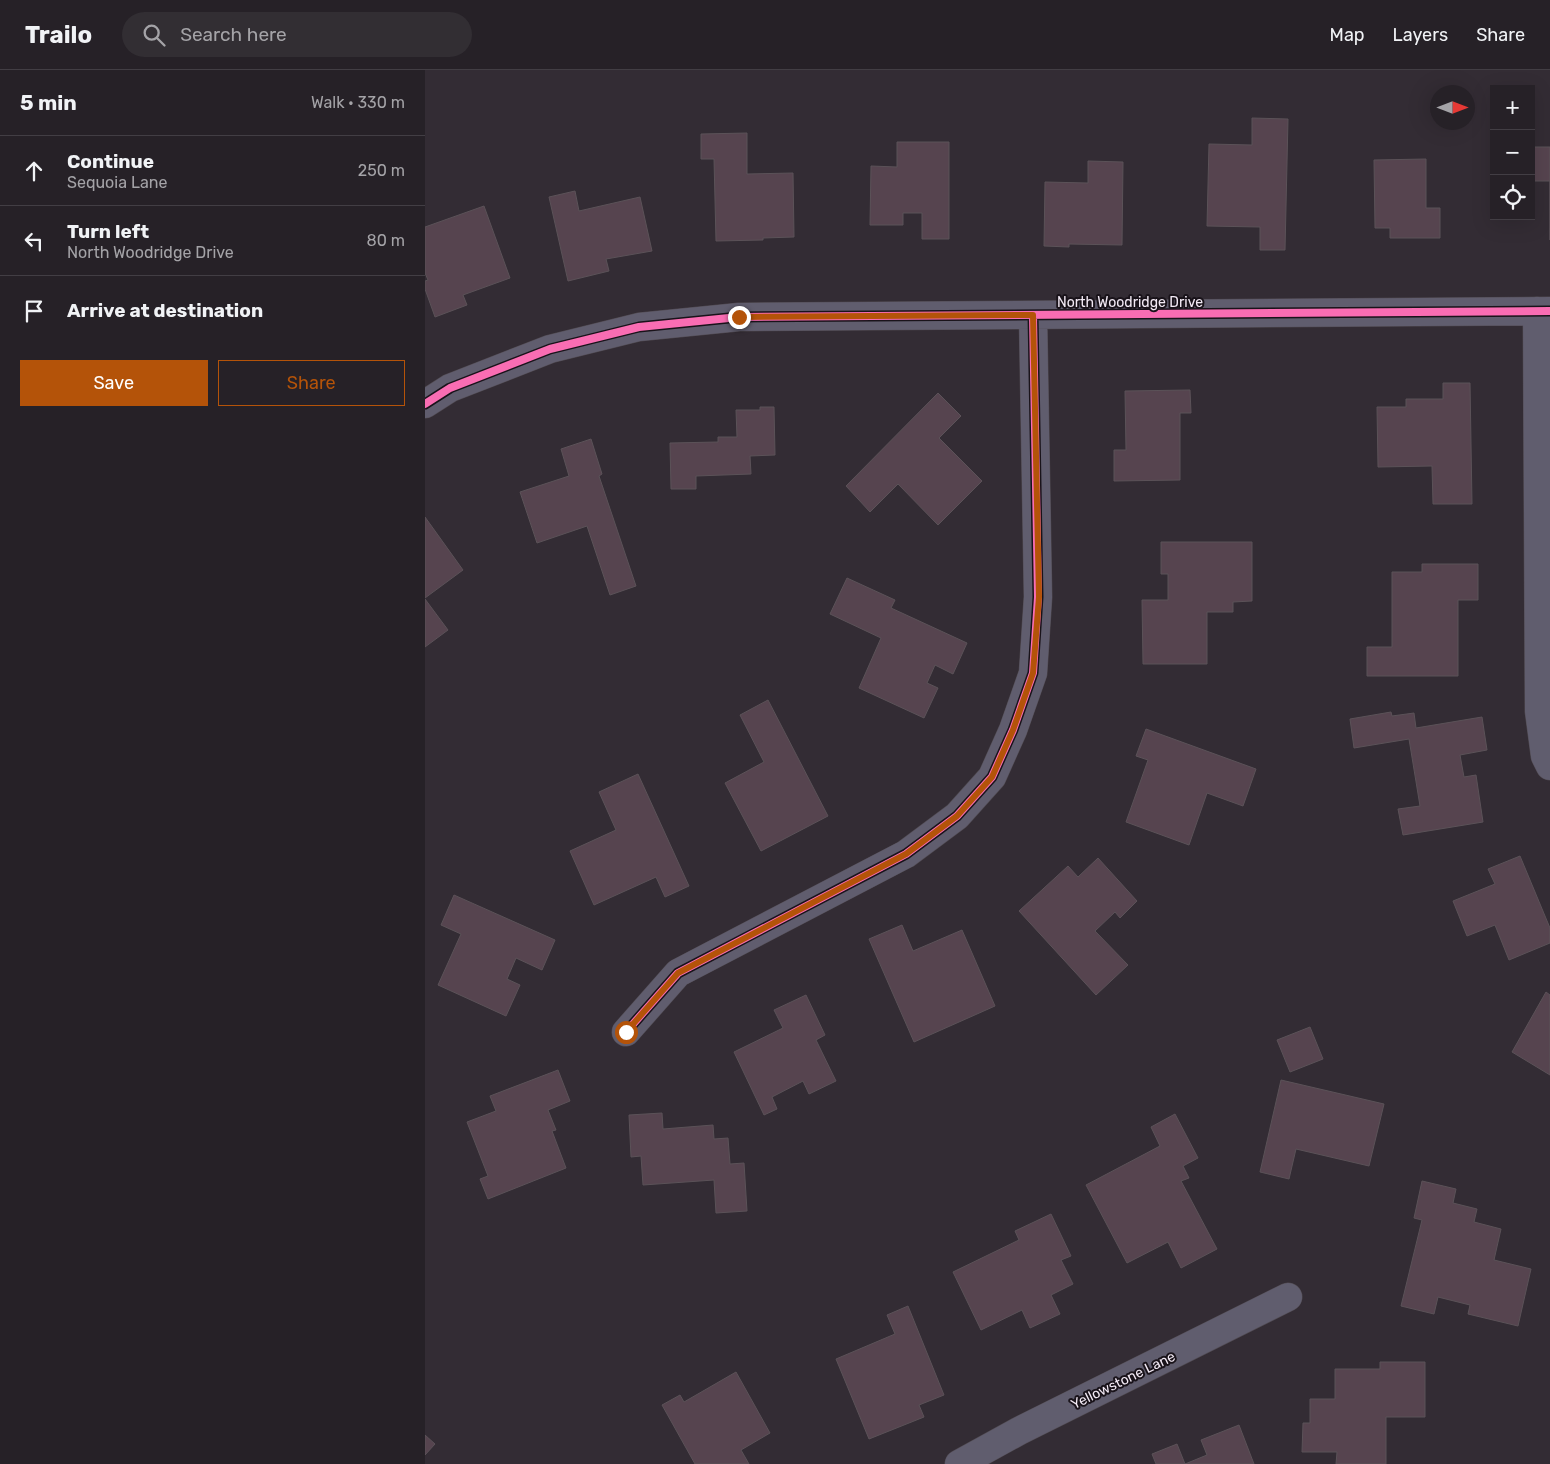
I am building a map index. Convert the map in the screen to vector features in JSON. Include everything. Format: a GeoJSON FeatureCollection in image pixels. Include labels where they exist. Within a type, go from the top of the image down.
{"type":"FeatureCollection","features":[{"type":"Feature","properties":{"kind":"street","name":"North Woodridge Drive"},"geometry":{"type":"LineString","coordinates":[[425,404],[450,388],[550,348],[639,327],[739,317],[1544,311]]}},
{"type":"Feature","properties":{"kind":"street"},"geometry":{"type":"LineString","coordinates":[[1544,311],[1539,711],[1545,756],[1550,766]]}},
{"type":"Feature","properties":{"kind":"street"},"geometry":{"type":"LineString","coordinates":[[626,1032],[678,973],[906,854],[957,816],[992,777],[1013,730],[1033,673],[1039,597],[1033,315]]}},
{"type":"Feature","properties":{"kind":"street","name":"Yellowstone Lane"},"geometry":{"type":"LineString","coordinates":[[959,1464],[1019,1431],[1288,1297]]}},
{"type":"Feature","properties":{"kind":"building"},"geometry":{"type":"Polygon","coordinates":[[[1252,118],[1288,119],[1285,250],[1260,250],[1260,227],[1207,226],[1209,144],[1252,145],[1252,118]]]}},
{"type":"Feature","properties":{"kind":"building"},"geometry":{"type":"Polygon","coordinates":[[[747,133],[747,174],[793,173],[794,237],[716,241],[714,159],[701,159],[701,134],[747,133]]]}},
{"type":"Feature","properties":{"kind":"building"},"geometry":{"type":"Polygon","coordinates":[[[897,142],[949,142],[949,239],[922,239],[922,213],[903,213],[903,225],[870,225],[871,166],[897,167],[897,142]]]}},
{"type":"Feature","properties":{"kind":"building"},"geometry":{"type":"Polygon","coordinates":[[[1535,147],[1550,147],[1550,181],[1535,181],[1535,147]]]}},
{"type":"Feature","properties":{"kind":"building"},"geometry":{"type":"Polygon","coordinates":[[[1426,159],[1426,208],[1440,208],[1440,238],[1390,238],[1390,228],[1375,228],[1374,160],[1426,159]]]}},
{"type":"Feature","properties":{"kind":"building"},"geometry":{"type":"Polygon","coordinates":[[[1088,161],[1123,162],[1122,245],[1069,244],[1069,247],[1044,246],[1045,182],[1088,183],[1088,161]]]}},
{"type":"Feature","properties":{"kind":"building"},"geometry":{"type":"Polygon","coordinates":[[[575,191],[579,211],[640,197],[652,251],[606,259],[609,271],[568,281],[549,197],[575,191]]]}},
{"type":"Feature","properties":{"kind":"building"},"geometry":{"type":"Polygon","coordinates":[[[484,206],[510,278],[463,295],[467,305],[435,317],[425,289],[425,281],[428,280],[425,273],[425,227],[484,206]]]}},
{"type":"Feature","properties":{"kind":"building"},"geometry":{"type":"Polygon","coordinates":[[[1443,383],[1470,383],[1472,504],[1433,504],[1432,466],[1378,467],[1377,407],[1406,407],[1406,399],[1443,399],[1443,383]]]}},
{"type":"Feature","properties":{"kind":"building"},"geometry":{"type":"Polygon","coordinates":[[[1190,390],[1191,413],[1180,413],[1180,480],[1114,481],[1114,450],[1126,450],[1125,391],[1190,390]]]}},
{"type":"Feature","properties":{"kind":"building"},"geometry":{"type":"Polygon","coordinates":[[[938,393],[961,416],[939,438],[982,481],[938,525],[898,484],[870,512],[846,486],[938,393]]]}},
{"type":"Feature","properties":{"kind":"building"},"geometry":{"type":"Polygon","coordinates":[[[760,407],[774,407],[775,455],[750,456],[751,474],[696,476],[696,489],[671,489],[670,443],[718,442],[718,437],[737,437],[736,410],[760,410],[760,407]]]}},
{"type":"Feature","properties":{"kind":"building"},"geometry":{"type":"Polygon","coordinates":[[[591,439],[602,474],[599,476],[636,586],[610,595],[587,526],[537,543],[520,492],[569,476],[561,449],[591,439]]]}},
{"type":"Feature","properties":{"kind":"building"},"geometry":{"type":"Polygon","coordinates":[[[425,517],[463,570],[425,598],[425,517]]]}},
{"type":"Feature","properties":{"kind":"building"},"geometry":{"type":"Polygon","coordinates":[[[1161,542],[1252,542],[1252,601],[1233,602],[1233,612],[1207,612],[1207,664],[1143,664],[1142,600],[1168,600],[1168,574],[1161,574],[1161,542]]]}},
{"type":"Feature","properties":{"kind":"building"},"geometry":{"type":"Polygon","coordinates":[[[1422,564],[1478,564],[1478,600],[1458,600],[1458,676],[1367,676],[1367,647],[1392,647],[1392,572],[1422,572],[1422,564]]]}},
{"type":"Feature","properties":{"kind":"building"},"geometry":{"type":"Polygon","coordinates":[[[847,578],[895,600],[891,608],[967,643],[953,674],[935,665],[927,683],[938,688],[924,718],[859,688],[881,638],[830,614],[847,578]]]}},
{"type":"Feature","properties":{"kind":"building"},"geometry":{"type":"Polygon","coordinates":[[[425,599],[448,630],[425,647],[425,599]]]}},
{"type":"Feature","properties":{"kind":"building"},"geometry":{"type":"Polygon","coordinates":[[[768,700],[828,816],[761,851],[725,783],[764,762],[740,715],[768,700]]]}},
{"type":"Feature","properties":{"kind":"building"},"geometry":{"type":"Polygon","coordinates":[[[1391,712],[1392,716],[1414,713],[1416,728],[1482,717],[1487,750],[1460,755],[1464,777],[1476,775],[1483,822],[1403,835],[1398,809],[1420,806],[1409,739],[1354,748],[1350,719],[1391,712]]]}},
{"type":"Feature","properties":{"kind":"building"},"geometry":{"type":"Polygon","coordinates":[[[1146,729],[1256,769],[1243,806],[1207,793],[1189,845],[1126,822],[1148,760],[1136,756],[1146,729]]]}},
{"type":"Feature","properties":{"kind":"building"},"geometry":{"type":"Polygon","coordinates":[[[638,774],[689,886],[665,897],[656,877],[594,905],[570,851],[616,830],[599,792],[638,774]]]}},
{"type":"Feature","properties":{"kind":"building"},"geometry":{"type":"Polygon","coordinates":[[[1520,856],[1550,928],[1550,943],[1509,960],[1495,925],[1467,936],[1453,901],[1495,884],[1488,869],[1520,856]]]}},
{"type":"Feature","properties":{"kind":"building"},"geometry":{"type":"Polygon","coordinates":[[[1098,858],[1137,901],[1120,918],[1115,912],[1095,931],[1128,965],[1096,995],[1019,911],[1068,866],[1078,877],[1098,858]]]}},
{"type":"Feature","properties":{"kind":"building"},"geometry":{"type":"Polygon","coordinates":[[[454,895],[555,940],[542,970],[516,958],[507,979],[520,985],[506,1016],[438,985],[461,934],[441,925],[454,895]]]}},
{"type":"Feature","properties":{"kind":"building"},"geometry":{"type":"Polygon","coordinates":[[[902,925],[913,951],[962,930],[995,1006],[914,1042],[869,939],[902,925]]]}},
{"type":"Feature","properties":{"kind":"building"},"geometry":{"type":"Polygon","coordinates":[[[1546,992],[1550,995],[1550,1075],[1512,1052],[1546,992]]]}},
{"type":"Feature","properties":{"kind":"building"},"geometry":{"type":"Polygon","coordinates":[[[806,995],[825,1035],[816,1040],[836,1081],[809,1094],[803,1081],[772,1097],[777,1109],[764,1115],[734,1052],[783,1028],[774,1010],[806,995]]]}},
{"type":"Feature","properties":{"kind":"building"},"geometry":{"type":"Polygon","coordinates":[[[1310,1027],[1323,1059],[1290,1072],[1277,1040],[1310,1027]]]}},
{"type":"Feature","properties":{"kind":"building"},"geometry":{"type":"Polygon","coordinates":[[[558,1070],[570,1101],[548,1110],[556,1130],[552,1131],[566,1168],[488,1199],[480,1179],[488,1176],[467,1122],[496,1111],[490,1096],[558,1070]]]}},
{"type":"Feature","properties":{"kind":"building"},"geometry":{"type":"Polygon","coordinates":[[[1281,1080],[1384,1104],[1369,1166],[1296,1149],[1289,1179],[1260,1172],[1281,1080]]]}},
{"type":"Feature","properties":{"kind":"building"},"geometry":{"type":"Polygon","coordinates":[[[662,1113],[663,1129],[713,1125],[714,1139],[728,1138],[730,1164],[744,1163],[747,1211],[716,1213],[714,1180],[643,1185],[641,1156],[631,1157],[629,1115],[662,1113]]]}},
{"type":"Feature","properties":{"kind":"building"},"geometry":{"type":"Polygon","coordinates":[[[1175,1114],[1198,1158],[1183,1166],[1189,1178],[1181,1181],[1217,1249],[1181,1268],[1168,1242],[1127,1263],[1086,1185],[1160,1146],[1151,1127],[1175,1114]]]}},
{"type":"Feature","properties":{"kind":"building"},"geometry":{"type":"Polygon","coordinates":[[[1422,1181],[1456,1189],[1453,1203],[1477,1209],[1474,1222],[1501,1229],[1494,1260],[1531,1269],[1518,1326],[1468,1314],[1470,1305],[1438,1297],[1434,1314],[1401,1306],[1422,1220],[1414,1218],[1422,1181]]]}},
{"type":"Feature","properties":{"kind":"building"},"geometry":{"type":"Polygon","coordinates":[[[1051,1214],[1071,1256],[1061,1260],[1073,1284],[1051,1295],[1060,1314],[1030,1328],[1022,1310],[981,1330],[953,1272],[1019,1240],[1015,1231],[1051,1214]]]}},
{"type":"Feature","properties":{"kind":"building"},"geometry":{"type":"Polygon","coordinates":[[[908,1306],[944,1395],[919,1405],[924,1417],[869,1439],[836,1359],[895,1334],[887,1315],[908,1306]]]}},
{"type":"Feature","properties":{"kind":"building"},"geometry":{"type":"Polygon","coordinates":[[[1380,1362],[1425,1362],[1425,1417],[1386,1417],[1386,1464],[1336,1464],[1337,1452],[1302,1452],[1303,1423],[1310,1423],[1310,1399],[1335,1399],[1335,1369],[1380,1369],[1380,1362]]]}},
{"type":"Feature","properties":{"kind":"building"},"geometry":{"type":"Polygon","coordinates":[[[736,1372],[770,1433],[741,1450],[749,1464],[695,1464],[662,1405],[680,1395],[684,1402],[736,1372]]]}},
{"type":"Feature","properties":{"kind":"building"},"geometry":{"type":"Polygon","coordinates":[[[1239,1425],[1254,1464],[1185,1464],[1207,1455],[1201,1440],[1239,1425]]]}},
{"type":"Feature","properties":{"kind":"building"},"geometry":{"type":"Polygon","coordinates":[[[425,1435],[435,1444],[425,1455],[425,1435]]]}},
{"type":"Feature","properties":{"kind":"building"},"geometry":{"type":"Polygon","coordinates":[[[1177,1444],[1185,1464],[1156,1464],[1152,1454],[1177,1444]]]}},
{"type":"Feature","properties":{"kind":"cycle path"},"geometry":{"type":"LineString","coordinates":[[425,404],[450,388],[550,349],[639,327],[739,317],[1550,311]]}},
{"type":"Feature","properties":{"kind":"cycle path"},"geometry":{"type":"LineString","coordinates":[[626,1032],[678,973],[906,854],[957,816],[992,777],[1013,730],[1033,673],[1038,597],[1033,315]]}},
{"type":"Feature","properties":{"kind":"route"},"geometry":{"type":"LineString","coordinates":[[626,1032],[678,973],[906,854],[957,816],[992,777],[1013,730],[1033,673],[1039,597],[1033,315],[739,317]]}}]}
